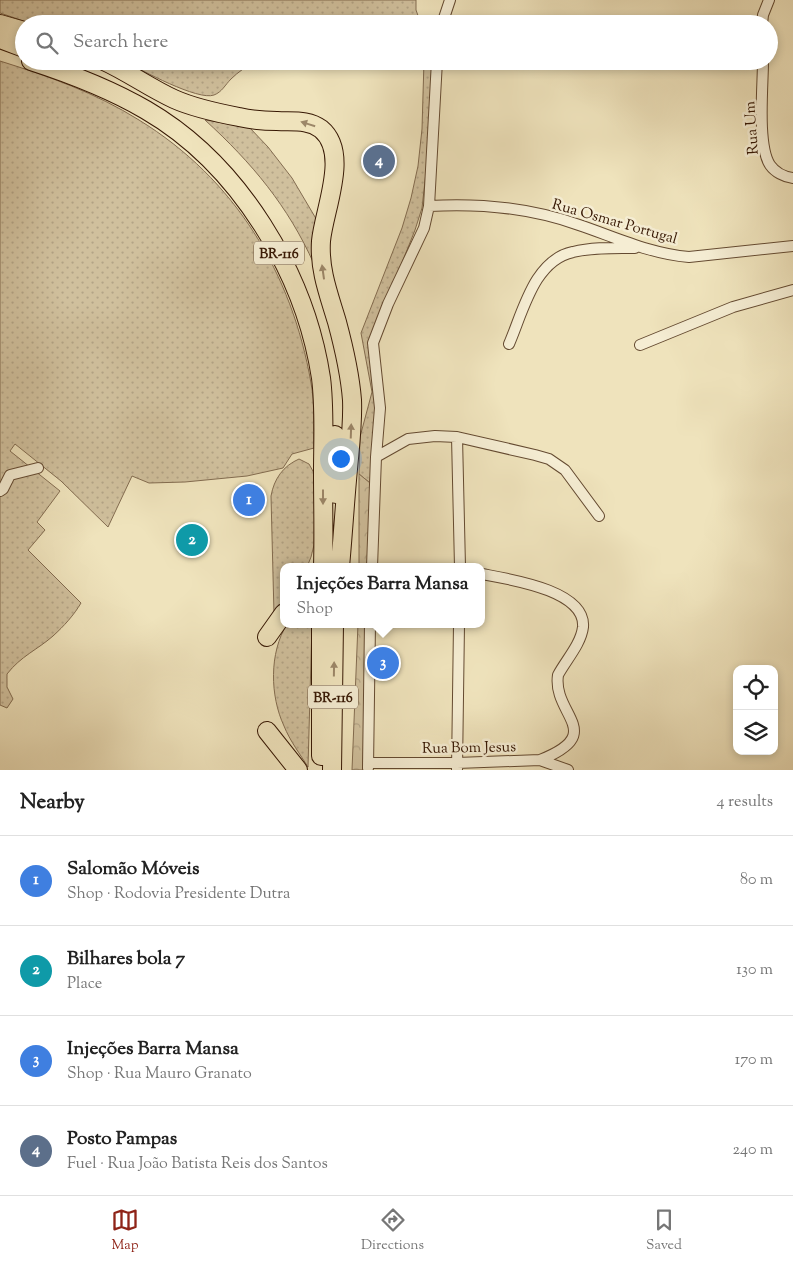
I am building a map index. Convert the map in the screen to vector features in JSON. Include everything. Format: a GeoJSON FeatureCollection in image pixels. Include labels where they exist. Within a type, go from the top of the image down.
{"type":"FeatureCollection","features":[{"type":"Feature","properties":{"kind":"highway"},"geometry":{"type":"LineString","coordinates":[[0,24],[15,28]]}},
{"type":"Feature","properties":{"kind":"highway"},"geometry":{"type":"LineString","coordinates":[[0,39],[15,45]]}},
{"type":"Feature","properties":{"kind":"highway"},"geometry":{"type":"LineString","coordinates":[[0,51],[15,56]]}},
{"type":"Feature","properties":{"kind":"highway","name":"BR-116"},"geometry":{"type":"LineString","coordinates":[[55,70],[112,92],[148,111],[196,148],[240,194],[265,229],[286,267],[307,317],[317,357],[324,424],[325,563]]}},
{"type":"Feature","properties":{"kind":"highway","name":"BR-116"},"geometry":{"type":"LineString","coordinates":[[89,70],[124,84],[163,109],[202,138],[259,200],[272,217],[292,254],[314,300],[333,383],[336,502],[325,563]]}},
{"type":"Feature","properties":{"kind":"highway"},"geometry":{"type":"LineString","coordinates":[[121,70],[189,105],[246,118],[311,123],[320,128],[331,142],[335,164],[324,219],[321,242],[322,260],[328,294],[346,356],[352,401],[351,439],[340,563]]}},
{"type":"Feature","properties":{"kind":"highway"},"geometry":{"type":"LineString","coordinates":[[267,637],[280,619]]}},
{"type":"Feature","properties":{"kind":"highway","name":"BR-116"},"geometry":{"type":"LineString","coordinates":[[321,628],[321,770]]}},
{"type":"Feature","properties":{"kind":"highway","name":"BR-116"},"geometry":{"type":"LineString","coordinates":[[332,770],[335,629]]}},
{"type":"Feature","properties":{"kind":"highway"},"geometry":{"type":"LineString","coordinates":[[267,731],[298,770]]}},
{"type":"Feature","properties":{"kind":"street"},"geometry":{"type":"LineString","coordinates":[[445,15],[450,0]]}},
{"type":"Feature","properties":{"kind":"street"},"geometry":{"type":"LineString","coordinates":[[762,15],[769,0]]}},
{"type":"Feature","properties":{"kind":"street"},"geometry":{"type":"LineString","coordinates":[[372,563],[379,392],[372,350],[388,304],[424,228],[429,206],[437,70]]}},
{"type":"Feature","properties":{"kind":"street","name":"Rua Um"},"geometry":{"type":"LineString","coordinates":[[763,70],[765,153],[774,170],[793,178]]}},
{"type":"Feature","properties":{"kind":"street","name":"Rua Osmar Portugal"},"geometry":{"type":"LineString","coordinates":[[429,206],[480,205],[530,212],[581,225],[641,247],[675,256],[688,257],[793,246]]}},
{"type":"Feature","properties":{"kind":"street"},"geometry":{"type":"LineString","coordinates":[[509,344],[537,279],[552,261],[566,254],[581,250],[641,247]]}},
{"type":"Feature","properties":{"kind":"street"},"geometry":{"type":"LineString","coordinates":[[640,345],[733,307],[793,290]]}},
{"type":"Feature","properties":{"kind":"street"},"geometry":{"type":"LineString","coordinates":[[376,457],[408,439],[435,436],[457,437],[548,459],[566,470],[600,516]]}},
{"type":"Feature","properties":{"kind":"street"},"geometry":{"type":"LineString","coordinates":[[457,437],[460,563]]}},
{"type":"Feature","properties":{"kind":"street"},"geometry":{"type":"LineString","coordinates":[[0,491],[10,475],[38,468]]}},
{"type":"Feature","properties":{"kind":"street"},"geometry":{"type":"LineString","coordinates":[[485,575],[553,592],[575,607],[582,620],[583,628],[580,636],[557,680],[562,698],[573,721],[575,732],[569,744],[540,760]]}},
{"type":"Feature","properties":{"kind":"street"},"geometry":{"type":"LineString","coordinates":[[368,767],[370,628]]}},
{"type":"Feature","properties":{"kind":"street"},"geometry":{"type":"LineString","coordinates":[[457,766],[459,628]]}},
{"type":"Feature","properties":{"kind":"street","name":"Rua Bom Jesus"},"geometry":{"type":"LineString","coordinates":[[368,767],[457,766],[540,760],[568,770]]}},
{"type":"Feature","properties":{"kind":"green space"},"geometry":{"type":"Polygon","coordinates":[[[0,0],[416,0],[418,15],[15,15],[15,18],[0,13],[0,0]]]}},
{"type":"Feature","properties":{"kind":"green space"},"geometry":{"type":"Polygon","coordinates":[[[0,61],[15,66],[15,70],[27,70],[71,86],[123,110],[173,144],[204,171],[231,200],[254,232],[274,267],[290,304],[302,343],[311,383],[314,448],[292,454],[283,468],[247,476],[185,482],[149,483],[132,476],[108,527],[61,481],[15,444],[10,451],[60,491],[37,522],[45,530],[28,550],[81,603],[57,632],[18,662],[7,674],[7,687],[13,699],[7,708],[0,705],[0,61]]]}},
{"type":"Feature","properties":{"kind":"green space"},"geometry":{"type":"Polygon","coordinates":[[[141,70],[242,70],[219,92],[206,96],[169,84],[141,70]]]}},
{"type":"Feature","properties":{"kind":"green space"},"geometry":{"type":"Polygon","coordinates":[[[424,70],[432,70],[427,163],[422,208],[372,338],[377,390],[370,483],[359,474],[360,437],[372,392],[361,333],[402,228],[411,198],[418,166],[422,129],[424,70]]]}},
{"type":"Feature","properties":{"kind":"green space"},"geometry":{"type":"Polygon","coordinates":[[[205,120],[249,127],[268,147],[292,178],[318,222],[314,264],[293,223],[267,186],[238,152],[205,120]]]}},
{"type":"Feature","properties":{"kind":"green space"},"geometry":{"type":"Polygon","coordinates":[[[299,459],[309,464],[314,473],[314,545],[309,563],[280,563],[280,606],[274,614],[271,496],[274,484],[280,474],[299,459]]]}},
{"type":"Feature","properties":{"kind":"green space"},"geometry":{"type":"Polygon","coordinates":[[[359,474],[370,483],[368,563],[359,563],[359,474]]]}},
{"type":"Feature","properties":{"kind":"green space"},"geometry":{"type":"Polygon","coordinates":[[[285,628],[312,628],[308,767],[284,726],[276,701],[274,661],[285,628]]]}},
{"type":"Feature","properties":{"kind":"green space"},"geometry":{"type":"Polygon","coordinates":[[[358,628],[366,628],[363,770],[352,770],[358,628]]]}},
{"type":"Feature","properties":{"kind":"place","name":"Posto Pampas"},"geometry":{"type":"Point","coordinates":[379,161]}},
{"type":"Feature","properties":{"kind":"place","name":"Salomão Móveis"},"geometry":{"type":"Point","coordinates":[249,500]}},
{"type":"Feature","properties":{"kind":"place","name":"Bilhares bola 7"},"geometry":{"type":"Point","coordinates":[192,540]}},
{"type":"Feature","properties":{"kind":"place","name":"Injeções Barra Mansa"},"geometry":{"type":"Point","coordinates":[383,663]}}]}
